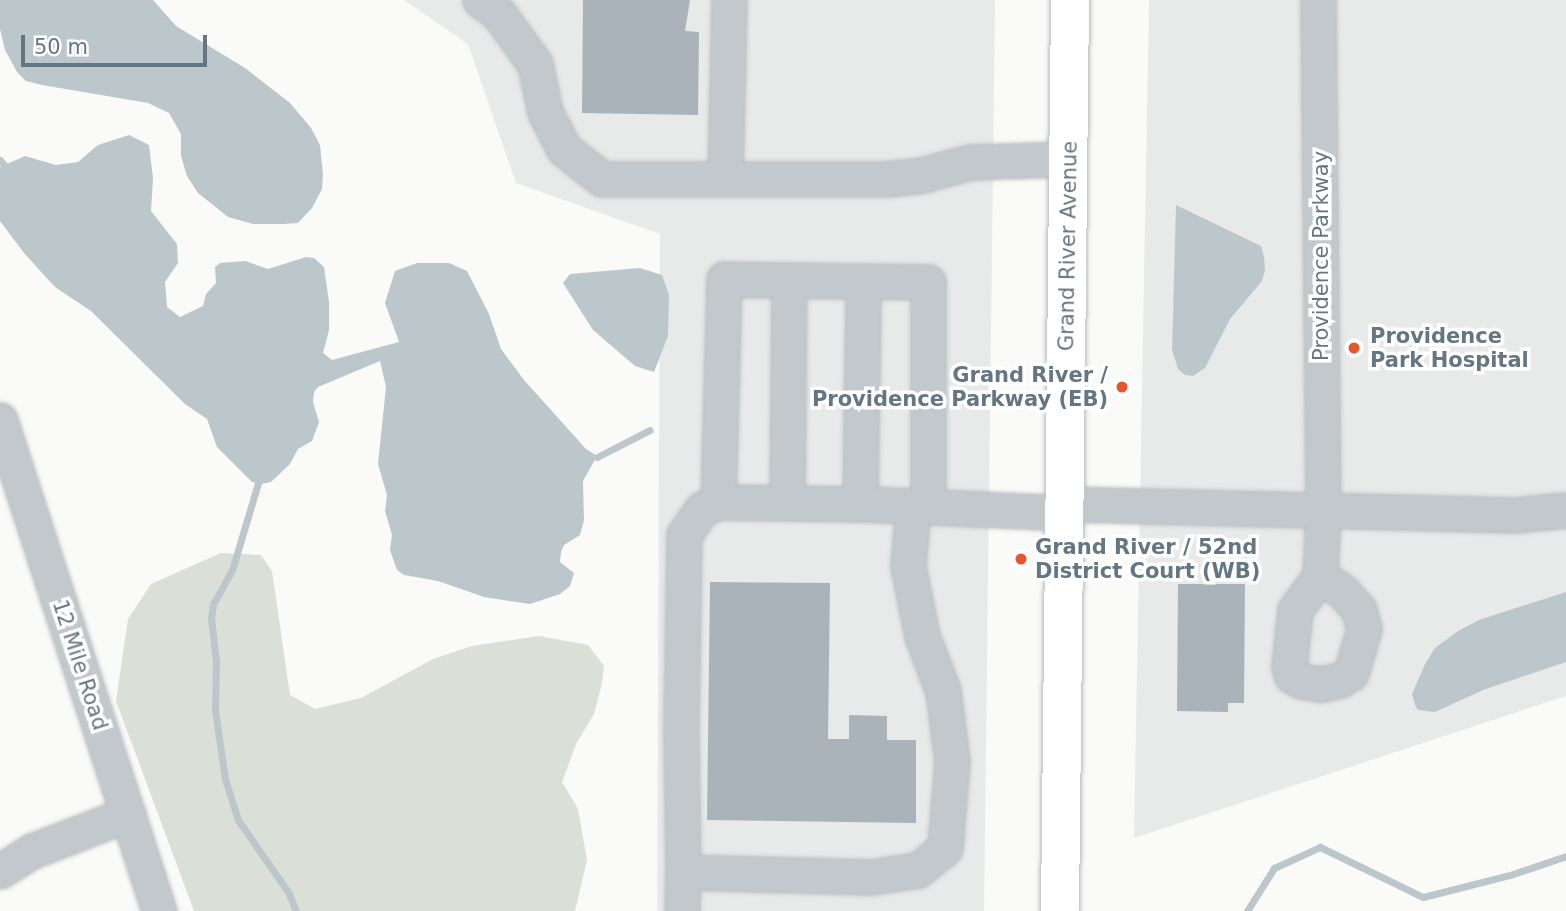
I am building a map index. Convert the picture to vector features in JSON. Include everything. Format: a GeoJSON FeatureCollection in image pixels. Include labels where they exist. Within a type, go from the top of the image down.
{"type":"FeatureCollection","features":[{"type":"Feature","properties":{"kind":"main road","name":"Grand River Avenue"},"geometry":{"type":"LineString","coordinates":[[1060,911],[1070,0]]}},
{"type":"Feature","properties":{"kind":"street"},"geometry":{"type":"LineString","coordinates":[[480,0],[498,13],[535,64],[545,112],[564,149],[602,179],[886,179],[922,175],[970,162],[1069,159]]}},
{"type":"Feature","properties":{"kind":"street"},"geometry":{"type":"LineString","coordinates":[[725,179],[729,0]]}},
{"type":"Feature","properties":{"kind":"street","name":"Providence Parkway"},"geometry":{"type":"LineString","coordinates":[[1318,0],[1323,512],[1320,576]]}},
{"type":"Feature","properties":{"kind":"street"},"geometry":{"type":"LineString","coordinates":[[683,872],[870,877],[918,870],[945,848],[952,761],[943,691],[922,635],[908,566],[920,507],[928,282],[724,279],[718,502]]}},
{"type":"Feature","properties":{"kind":"street"},"geometry":{"type":"LineString","coordinates":[[787,503],[789,280]]}},
{"type":"Feature","properties":{"kind":"street"},"geometry":{"type":"LineString","coordinates":[[860,504],[863,281]]}},
{"type":"Feature","properties":{"kind":"street","name":"12 Mile Road"},"geometry":{"type":"LineString","coordinates":[[0,419],[159,911]]}},
{"type":"Feature","properties":{"kind":"street"},"geometry":{"type":"LineString","coordinates":[[682,911],[684,535],[702,509],[718,502],[1515,515],[1566,510]]}},
{"type":"Feature","properties":{"kind":"street"},"geometry":{"type":"LineString","coordinates":[[0,871],[32,851],[128,814]]}},
{"type":"Feature","properties":{"kind":"shaded area"},"geometry":{"type":"Polygon","coordinates":[[[0,0],[153,0],[176,26],[245,68],[290,103],[311,128],[320,145],[323,174],[322,189],[312,208],[298,223],[253,224],[228,217],[198,193],[187,176],[181,156],[181,134],[169,113],[148,103],[26,81],[17,72],[5,50],[0,29],[0,0]]]}},
{"type":"Feature","properties":{"kind":"shaded area"},"geometry":{"type":"Polygon","coordinates":[[[404,0],[995,0],[984,911],[657,911],[660,234],[516,183],[468,44],[404,0]]]}},
{"type":"Feature","properties":{"kind":"shaded area","name":"Providence Park Hospital"},"geometry":{"type":"Polygon","coordinates":[[[1149,0],[1566,0],[1566,696],[1134,838],[1149,0]]]}},
{"type":"Feature","properties":{"kind":"shaded area"},"geometry":{"type":"Polygon","coordinates":[[[129,135],[149,145],[153,178],[151,211],[177,244],[178,263],[165,282],[167,307],[180,317],[203,306],[206,294],[216,283],[215,267],[220,263],[245,261],[268,269],[306,257],[314,258],[324,267],[329,302],[329,330],[323,353],[332,360],[399,342],[385,303],[395,271],[417,263],[449,263],[467,271],[489,314],[501,349],[524,380],[586,449],[597,456],[583,481],[584,520],[580,535],[564,545],[561,552],[560,562],[574,573],[570,586],[560,594],[530,604],[484,597],[438,581],[404,575],[397,570],[390,550],[392,535],[385,511],[387,495],[378,464],[386,387],[380,361],[318,387],[314,392],[313,402],[319,422],[312,441],[298,449],[290,464],[271,482],[252,482],[217,447],[207,419],[185,404],[91,311],[55,287],[0,221],[0,167],[25,156],[56,165],[78,162],[98,145],[129,135]]]}},
{"type":"Feature","properties":{"kind":"shaded area"},"geometry":{"type":"Polygon","coordinates":[[[1176,205],[1261,246],[1264,257],[1262,281],[1230,319],[1205,368],[1193,376],[1185,375],[1178,369],[1172,350],[1176,205]]]}},
{"type":"Feature","properties":{"kind":"shaded area"},"geometry":{"type":"Polygon","coordinates":[[[640,268],[662,275],[669,295],[668,336],[654,372],[635,366],[593,330],[563,283],[570,274],[640,268]]]}},
{"type":"Feature","properties":{"kind":"shaded area"},"geometry":{"type":"Polygon","coordinates":[[[221,553],[261,555],[272,571],[290,695],[315,709],[361,698],[433,659],[472,646],[539,636],[588,645],[604,666],[602,683],[594,714],[576,744],[562,782],[578,809],[587,860],[575,911],[194,911],[116,701],[128,619],[151,584],[221,553]]]}},
{"type":"Feature","properties":{"kind":"shaded area"},"geometry":{"type":"Polygon","coordinates":[[[1566,592],[1566,662],[1483,690],[1435,712],[1418,710],[1412,694],[1435,648],[1479,620],[1566,592]]]}},
{"type":"Feature","properties":{"kind":"building"},"geometry":{"type":"Polygon","coordinates":[[[583,0],[690,0],[685,31],[699,32],[698,115],[582,113],[583,0]]]}},
{"type":"Feature","properties":{"kind":"building"},"geometry":{"type":"Polygon","coordinates":[[[710,582],[830,583],[828,739],[849,739],[849,715],[887,716],[887,740],[916,740],[916,823],[707,820],[710,582]]]}},
{"type":"Feature","properties":{"kind":"building"},"geometry":{"type":"Polygon","coordinates":[[[1178,584],[1245,584],[1244,703],[1228,703],[1228,712],[1177,711],[1178,584]]]}},
{"type":"Feature","properties":{"kind":"waterway"},"geometry":{"type":"LineString","coordinates":[[0,160],[10,172]]}},
{"type":"Feature","properties":{"kind":"waterway"},"geometry":{"type":"LineString","coordinates":[[597,457],[650,430]]}},
{"type":"Feature","properties":{"kind":"waterway"},"geometry":{"type":"LineString","coordinates":[[258,483],[232,570],[213,604],[211,618],[216,661],[215,710],[225,779],[238,820],[288,892],[296,911]]}},
{"type":"Feature","properties":{"kind":"waterway"},"geometry":{"type":"LineString","coordinates":[[1247,911],[1274,868],[1320,847],[1423,897],[1510,875],[1566,856]]}},
{"type":"Feature","properties":{"kind":"place","name":"Providence Park Hospital"},"geometry":{"type":"Point","coordinates":[1354,348]}},
{"type":"Feature","properties":{"kind":"place","name":"Grand River / Providence Parkway (EB)"},"geometry":{"type":"Point","coordinates":[1122,387]}},
{"type":"Feature","properties":{"kind":"place","name":"Grand River / 52nd District Court (WB)"},"geometry":{"type":"Point","coordinates":[1021,559]}}]}
